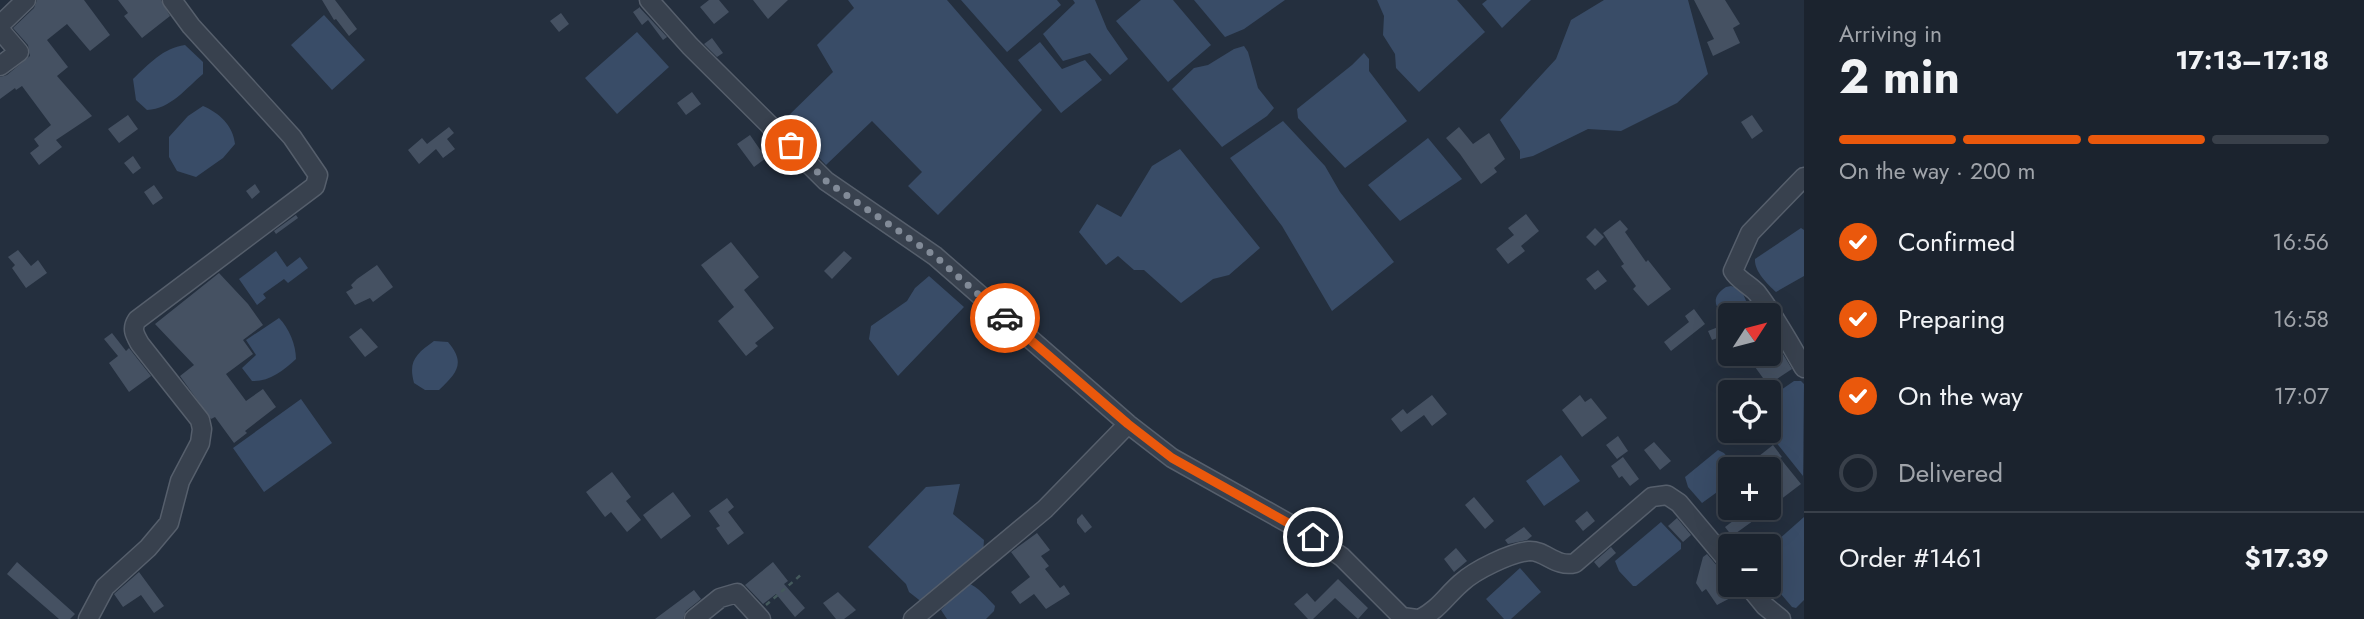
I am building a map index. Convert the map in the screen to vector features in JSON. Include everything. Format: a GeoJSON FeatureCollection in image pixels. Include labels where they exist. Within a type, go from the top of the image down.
{"type":"FeatureCollection","features":[{"type":"Feature","properties":{"kind":"street"},"geometry":{"type":"LineString","coordinates":[[0,66],[19,52],[0,27],[26,0]]}},
{"type":"Feature","properties":{"kind":"street"},"geometry":{"type":"LineString","coordinates":[[88,619],[105,587],[148,548],[169,523],[180,481],[200,443],[200,420],[140,344],[133,326],[137,320],[315,186],[318,175],[292,137],[191,26],[172,0]]}},
{"type":"Feature","properties":{"kind":"street"},"geometry":{"type":"LineString","coordinates":[[649,0],[690,46],[826,181],[935,256],[1128,424],[1172,458],[1313,537],[1342,557],[1402,617],[1419,619],[1437,610],[1467,579],[1514,555],[1532,551],[1565,565],[1575,563],[1652,497],[1667,495],[1679,503],[1718,550]]}},
{"type":"Feature","properties":{"kind":"street"},"geometry":{"type":"LineString","coordinates":[[1804,177],[1750,233],[1733,271],[1756,293],[1804,369]]}},
{"type":"Feature","properties":{"kind":"street"},"geometry":{"type":"LineString","coordinates":[[913,619],[1045,509],[1128,424]]}},
{"type":"Feature","properties":{"kind":"street"},"geometry":{"type":"LineString","coordinates":[[694,619],[720,598],[737,593],[758,617]]}},
{"type":"Feature","properties":{"kind":"street"},"geometry":{"type":"LineString","coordinates":[[1758,597],[1781,619]]}},
{"type":"Feature","properties":{"kind":"path"},"geometry":{"type":"LineString","coordinates":[[758,617],[803,572]]}},
{"type":"Feature","properties":{"kind":"water"},"geometry":{"type":"Polygon","coordinates":[[[848,0],[947,0],[1042,110],[938,215],[908,186],[922,172],[872,121],[826,165],[783,121],[833,72],[817,45],[854,8],[848,0]]]}},
{"type":"Feature","properties":{"kind":"water"},"geometry":{"type":"Polygon","coordinates":[[[961,0],[1057,0],[1061,5],[1007,52],[961,0]]]}},
{"type":"Feature","properties":{"kind":"water"},"geometry":{"type":"Polygon","coordinates":[[[1073,0],[1095,0],[1107,29],[1128,59],[1110,75],[1090,53],[1063,61],[1043,34],[1075,3],[1073,0]]]}},
{"type":"Feature","properties":{"kind":"water"},"geometry":{"type":"Polygon","coordinates":[[[1141,0],[1173,0],[1211,45],[1168,82],[1116,21],[1141,0]]]}},
{"type":"Feature","properties":{"kind":"water"},"geometry":{"type":"Polygon","coordinates":[[[1194,0],[1285,0],[1244,29],[1225,37],[1194,0]]]}},
{"type":"Feature","properties":{"kind":"water"},"geometry":{"type":"Polygon","coordinates":[[[1377,0],[1457,0],[1485,32],[1419,92],[1396,68],[1395,54],[1383,35],[1384,16],[1377,0]]]}},
{"type":"Feature","properties":{"kind":"water"},"geometry":{"type":"Polygon","coordinates":[[[1487,0],[1531,0],[1502,28],[1482,4],[1487,0]]]}},
{"type":"Feature","properties":{"kind":"water"},"geometry":{"type":"Polygon","coordinates":[[[1604,0],[1688,0],[1708,74],[1677,103],[1621,131],[1588,129],[1533,156],[1520,159],[1520,151],[1500,120],[1556,59],[1571,20],[1604,0]]]}},
{"type":"Feature","properties":{"kind":"water"},"geometry":{"type":"Polygon","coordinates":[[[324,15],[365,60],[332,90],[291,45],[324,15]]]}},
{"type":"Feature","properties":{"kind":"water"},"geometry":{"type":"Polygon","coordinates":[[[637,32],[669,67],[617,114],[585,78],[637,32]]]}},
{"type":"Feature","properties":{"kind":"water"},"geometry":{"type":"Polygon","coordinates":[[[1040,42],[1062,69],[1085,60],[1102,80],[1061,113],[1018,60],[1040,42]]]}},
{"type":"Feature","properties":{"kind":"water"},"geometry":{"type":"Polygon","coordinates":[[[185,45],[203,62],[203,74],[171,102],[147,110],[136,100],[133,79],[163,53],[185,45]]]}},
{"type":"Feature","properties":{"kind":"water"},"geometry":{"type":"Polygon","coordinates":[[[1244,46],[1258,88],[1274,108],[1267,116],[1222,147],[1172,89],[1194,68],[1208,65],[1244,46]]]}},
{"type":"Feature","properties":{"kind":"water"},"geometry":{"type":"Polygon","coordinates":[[[1364,53],[1369,59],[1369,71],[1407,121],[1345,168],[1298,118],[1297,109],[1364,53]]]}},
{"type":"Feature","properties":{"kind":"water"},"geometry":{"type":"Polygon","coordinates":[[[203,106],[224,120],[235,144],[223,158],[196,177],[177,171],[169,157],[169,137],[188,116],[203,106]]]}},
{"type":"Feature","properties":{"kind":"water"},"geometry":{"type":"Polygon","coordinates":[[[1283,121],[1325,166],[1340,192],[1394,262],[1332,311],[1282,226],[1230,158],[1283,121]]]}},
{"type":"Feature","properties":{"kind":"water"},"geometry":{"type":"Polygon","coordinates":[[[1428,138],[1462,179],[1400,221],[1368,185],[1428,138]]]}},
{"type":"Feature","properties":{"kind":"water"},"geometry":{"type":"Polygon","coordinates":[[[1180,149],[1260,248],[1229,275],[1213,279],[1181,303],[1144,270],[1134,270],[1118,256],[1106,265],[1079,232],[1097,204],[1121,217],[1152,166],[1180,149]]]}},
{"type":"Feature","properties":{"kind":"water"},"geometry":{"type":"Polygon","coordinates":[[[1801,228],[1804,230],[1804,276],[1776,292],[1759,273],[1755,259],[1801,228]]]}},
{"type":"Feature","properties":{"kind":"water"},"geometry":{"type":"Polygon","coordinates":[[[276,251],[287,267],[300,257],[308,268],[288,283],[284,279],[263,294],[266,298],[257,305],[239,279],[276,251]]]}},
{"type":"Feature","properties":{"kind":"water"},"geometry":{"type":"Polygon","coordinates":[[[929,276],[964,307],[898,376],[869,339],[871,326],[907,301],[915,288],[929,276]]]}},
{"type":"Feature","properties":{"kind":"water"},"geometry":{"type":"Polygon","coordinates":[[[1731,286],[1741,289],[1747,303],[1718,303],[1718,308],[1716,299],[1721,291],[1731,286]]]}},
{"type":"Feature","properties":{"kind":"water"},"geometry":{"type":"Polygon","coordinates":[[[279,318],[291,337],[296,359],[276,375],[252,381],[242,368],[256,355],[246,340],[279,318]]]}},
{"type":"Feature","properties":{"kind":"water"},"geometry":{"type":"Polygon","coordinates":[[[434,341],[448,342],[454,349],[457,368],[439,390],[425,390],[414,383],[413,363],[418,354],[434,341]]]}},
{"type":"Feature","properties":{"kind":"water"},"geometry":{"type":"Polygon","coordinates":[[[1794,381],[1804,384],[1803,476],[1777,443],[1781,443],[1781,390],[1794,381]]]}},
{"type":"Feature","properties":{"kind":"water"},"geometry":{"type":"Polygon","coordinates":[[[301,399],[332,443],[264,492],[233,448],[301,399]]]}},
{"type":"Feature","properties":{"kind":"water"},"geometry":{"type":"Polygon","coordinates":[[[1718,450],[1727,457],[1718,457],[1718,491],[1702,503],[1688,487],[1685,477],[1718,450]]]}},
{"type":"Feature","properties":{"kind":"water"},"geometry":{"type":"Polygon","coordinates":[[[1561,455],[1580,481],[1544,506],[1526,481],[1561,455]]]}},
{"type":"Feature","properties":{"kind":"water"},"geometry":{"type":"Polygon","coordinates":[[[960,484],[953,514],[984,540],[983,554],[923,603],[909,592],[906,584],[868,547],[926,487],[960,484]]]}},
{"type":"Feature","properties":{"kind":"water"},"geometry":{"type":"Polygon","coordinates":[[[1804,517],[1804,600],[1796,608],[1781,594],[1781,537],[1804,517]]]}},
{"type":"Feature","properties":{"kind":"water"},"geometry":{"type":"Polygon","coordinates":[[[1661,522],[1681,543],[1681,549],[1633,586],[1619,571],[1615,561],[1661,522]]]}},
{"type":"Feature","properties":{"kind":"water"},"geometry":{"type":"Polygon","coordinates":[[[1520,568],[1541,592],[1511,619],[1504,619],[1486,599],[1520,568]]]}},
{"type":"Feature","properties":{"kind":"water"},"geometry":{"type":"Polygon","coordinates":[[[967,583],[986,596],[995,606],[994,611],[986,619],[947,619],[941,610],[967,583]]]}},
{"type":"Feature","properties":{"kind":"building"},"geometry":{"type":"Polygon","coordinates":[[[37,0],[84,0],[110,35],[90,51],[67,24],[47,40],[68,67],[57,76],[92,116],[56,140],[62,147],[39,165],[30,153],[39,146],[34,139],[51,125],[22,86],[0,99],[0,77],[7,75],[30,56],[28,45],[13,28],[34,8],[37,0]]]}},
{"type":"Feature","properties":{"kind":"building"},"geometry":{"type":"Polygon","coordinates":[[[118,0],[161,0],[170,16],[142,38],[124,16],[128,13],[118,0]]]}},
{"type":"Feature","properties":{"kind":"building"},"geometry":{"type":"Polygon","coordinates":[[[322,0],[335,0],[357,29],[349,36],[336,19],[334,20],[322,0]]]}},
{"type":"Feature","properties":{"kind":"building"},"geometry":{"type":"Polygon","coordinates":[[[709,0],[719,0],[729,12],[714,24],[700,7],[709,0]]]}},
{"type":"Feature","properties":{"kind":"building"},"geometry":{"type":"Polygon","coordinates":[[[753,0],[788,0],[768,19],[753,0]]]}},
{"type":"Feature","properties":{"kind":"building"},"geometry":{"type":"Polygon","coordinates":[[[1694,0],[1725,0],[1740,24],[1733,28],[1740,43],[1713,56],[1707,42],[1714,39],[1694,0]]]}},
{"type":"Feature","properties":{"kind":"building"},"geometry":{"type":"Polygon","coordinates":[[[640,7],[667,37],[663,40],[648,20],[642,25],[633,12],[640,7]]]}},
{"type":"Feature","properties":{"kind":"building"},"geometry":{"type":"Polygon","coordinates":[[[561,13],[569,24],[559,32],[550,21],[561,13]]]}},
{"type":"Feature","properties":{"kind":"building"},"geometry":{"type":"Polygon","coordinates":[[[712,38],[723,53],[717,57],[704,44],[712,38]]]}},
{"type":"Feature","properties":{"kind":"building"},"geometry":{"type":"Polygon","coordinates":[[[692,92],[701,104],[686,115],[677,103],[692,92]]]}},
{"type":"Feature","properties":{"kind":"building"},"geometry":{"type":"Polygon","coordinates":[[[128,115],[138,129],[119,143],[108,129],[128,115]]]}},
{"type":"Feature","properties":{"kind":"building"},"geometry":{"type":"Polygon","coordinates":[[[1752,115],[1763,131],[1752,139],[1741,122],[1752,115]]]}},
{"type":"Feature","properties":{"kind":"building"},"geometry":{"type":"Polygon","coordinates":[[[449,127],[454,133],[447,139],[455,149],[443,158],[436,149],[419,164],[408,150],[422,138],[427,144],[449,127]]]}},
{"type":"Feature","properties":{"kind":"building"},"geometry":{"type":"Polygon","coordinates":[[[1459,127],[1473,144],[1489,133],[1505,159],[1494,168],[1497,172],[1481,184],[1446,138],[1459,127]]]}},
{"type":"Feature","properties":{"kind":"building"},"geometry":{"type":"Polygon","coordinates":[[[750,135],[766,158],[754,167],[737,144],[750,135]]]}},
{"type":"Feature","properties":{"kind":"building"},"geometry":{"type":"Polygon","coordinates":[[[133,156],[141,168],[133,174],[124,163],[133,156]]]}},
{"type":"Feature","properties":{"kind":"building"},"geometry":{"type":"Polygon","coordinates":[[[255,184],[260,192],[252,199],[246,191],[255,184]]]}},
{"type":"Feature","properties":{"kind":"building"},"geometry":{"type":"Polygon","coordinates":[[[154,185],[163,198],[153,205],[144,192],[154,185]]]}},
{"type":"Feature","properties":{"kind":"building"},"geometry":{"type":"Polygon","coordinates":[[[1526,214],[1539,231],[1521,246],[1525,251],[1508,264],[1496,249],[1514,235],[1508,228],[1526,214]]]}},
{"type":"Feature","properties":{"kind":"building"},"geometry":{"type":"Polygon","coordinates":[[[296,215],[298,218],[276,234],[274,231],[296,215]]]}},
{"type":"Feature","properties":{"kind":"building"},"geometry":{"type":"Polygon","coordinates":[[[1620,220],[1646,262],[1648,260],[1671,289],[1648,306],[1633,289],[1636,286],[1621,266],[1624,264],[1603,233],[1620,220]]]}},
{"type":"Feature","properties":{"kind":"building"},"geometry":{"type":"Polygon","coordinates":[[[1595,228],[1604,237],[1595,246],[1586,237],[1595,228]]]}},
{"type":"Feature","properties":{"kind":"building"},"geometry":{"type":"Polygon","coordinates":[[[731,242],[759,277],[744,290],[774,328],[755,343],[758,346],[746,356],[718,321],[734,307],[701,265],[731,242]]]}},
{"type":"Feature","properties":{"kind":"building"},"geometry":{"type":"Polygon","coordinates":[[[18,250],[31,266],[38,260],[47,273],[26,288],[8,257],[18,250]]]}},
{"type":"Feature","properties":{"kind":"building"},"geometry":{"type":"Polygon","coordinates":[[[844,251],[852,258],[832,279],[824,271],[844,251]]]}},
{"type":"Feature","properties":{"kind":"building"},"geometry":{"type":"Polygon","coordinates":[[[377,265],[393,287],[373,302],[370,298],[355,305],[346,292],[353,288],[351,285],[357,279],[377,265]]]}},
{"type":"Feature","properties":{"kind":"building"},"geometry":{"type":"Polygon","coordinates":[[[1598,270],[1607,281],[1595,290],[1586,279],[1598,270]]]}},
{"type":"Feature","properties":{"kind":"building"},"geometry":{"type":"Polygon","coordinates":[[[219,273],[248,304],[263,325],[243,340],[253,354],[226,374],[246,401],[263,389],[276,407],[234,443],[215,417],[211,419],[180,376],[194,365],[155,324],[219,273]]]}},
{"type":"Feature","properties":{"kind":"building"},"geometry":{"type":"Polygon","coordinates":[[[1020,290],[1027,297],[1014,310],[1007,304],[1020,290]]]}},
{"type":"Feature","properties":{"kind":"building"},"geometry":{"type":"Polygon","coordinates":[[[1694,309],[1705,324],[1671,351],[1664,342],[1689,322],[1685,316],[1694,309]]]}},
{"type":"Feature","properties":{"kind":"building"},"geometry":{"type":"Polygon","coordinates":[[[1718,327],[1718,338],[1712,340],[1708,331],[1718,327]]]}},
{"type":"Feature","properties":{"kind":"building"},"geometry":{"type":"Polygon","coordinates":[[[361,328],[378,347],[365,357],[349,337],[361,328]]]}},
{"type":"Feature","properties":{"kind":"building"},"geometry":{"type":"Polygon","coordinates":[[[112,333],[126,351],[129,348],[151,376],[129,392],[109,363],[118,356],[104,339],[112,333]]]}},
{"type":"Feature","properties":{"kind":"building"},"geometry":{"type":"Polygon","coordinates":[[[1782,352],[1792,369],[1776,380],[1764,380],[1754,366],[1782,366],[1782,352]]]}},
{"type":"Feature","properties":{"kind":"building"},"geometry":{"type":"Polygon","coordinates":[[[1432,395],[1447,414],[1432,426],[1424,415],[1401,432],[1391,419],[1403,409],[1407,414],[1432,395]]]}},
{"type":"Feature","properties":{"kind":"building"},"geometry":{"type":"Polygon","coordinates":[[[1580,395],[1585,402],[1591,398],[1607,418],[1582,437],[1562,410],[1580,395]]]}},
{"type":"Feature","properties":{"kind":"building"},"geometry":{"type":"Polygon","coordinates":[[[1618,436],[1628,451],[1617,459],[1606,445],[1618,436]]]}},
{"type":"Feature","properties":{"kind":"building"},"geometry":{"type":"Polygon","coordinates":[[[1654,442],[1671,461],[1660,470],[1644,450],[1654,442]]]}},
{"type":"Feature","properties":{"kind":"building"},"geometry":{"type":"Polygon","coordinates":[[[1773,445],[1782,457],[1760,457],[1773,445]]]}},
{"type":"Feature","properties":{"kind":"building"},"geometry":{"type":"Polygon","coordinates":[[[1623,457],[1639,479],[1630,486],[1622,476],[1619,478],[1611,466],[1623,457]]]}},
{"type":"Feature","properties":{"kind":"building"},"geometry":{"type":"Polygon","coordinates":[[[1781,459],[1801,484],[1781,499],[1781,459]]]}},
{"type":"Feature","properties":{"kind":"building"},"geometry":{"type":"Polygon","coordinates":[[[612,472],[631,497],[626,501],[641,520],[627,532],[611,512],[605,517],[586,492],[612,472]]]}},
{"type":"Feature","properties":{"kind":"building"},"geometry":{"type":"Polygon","coordinates":[[[673,492],[691,516],[661,539],[643,515],[673,492]]]}},
{"type":"Feature","properties":{"kind":"building"},"geometry":{"type":"Polygon","coordinates":[[[1474,497],[1494,521],[1485,529],[1465,505],[1474,497]]]}},
{"type":"Feature","properties":{"kind":"building"},"geometry":{"type":"Polygon","coordinates":[[[727,498],[734,507],[728,512],[744,533],[728,545],[716,528],[720,526],[709,511],[727,498]]]}},
{"type":"Feature","properties":{"kind":"building"},"geometry":{"type":"Polygon","coordinates":[[[1587,511],[1595,521],[1583,531],[1575,521],[1587,511]]]}},
{"type":"Feature","properties":{"kind":"building"},"geometry":{"type":"Polygon","coordinates":[[[1082,514],[1092,527],[1085,533],[1077,523],[1082,514]]]}},
{"type":"Feature","properties":{"kind":"building"},"geometry":{"type":"Polygon","coordinates":[[[1677,518],[1691,535],[1683,542],[1668,526],[1677,518]]]}},
{"type":"Feature","properties":{"kind":"building"},"geometry":{"type":"Polygon","coordinates":[[[1734,520],[1754,520],[1735,534],[1730,534],[1725,527],[1734,520]]]}},
{"type":"Feature","properties":{"kind":"building"},"geometry":{"type":"Polygon","coordinates":[[[1524,527],[1532,536],[1527,540],[1508,544],[1505,540],[1524,527]]]}},
{"type":"Feature","properties":{"kind":"building"},"geometry":{"type":"Polygon","coordinates":[[[1037,533],[1050,550],[1041,556],[1049,566],[1045,569],[1060,588],[1064,585],[1070,594],[1046,609],[1034,594],[1020,604],[1011,592],[1030,577],[1011,552],[1037,533]]]}},
{"type":"Feature","properties":{"kind":"building"},"geometry":{"type":"Polygon","coordinates":[[[1611,547],[1616,553],[1599,568],[1594,562],[1611,547]]]}},
{"type":"Feature","properties":{"kind":"building"},"geometry":{"type":"Polygon","coordinates":[[[1456,548],[1467,561],[1454,572],[1444,559],[1456,548]]]}},
{"type":"Feature","properties":{"kind":"building"},"geometry":{"type":"Polygon","coordinates":[[[1707,554],[1718,567],[1718,597],[1732,597],[1717,605],[1706,589],[1702,592],[1696,583],[1703,557],[1707,554]]]}},
{"type":"Feature","properties":{"kind":"building"},"geometry":{"type":"Polygon","coordinates":[[[17,562],[75,614],[70,619],[59,619],[7,574],[17,562]]]}},
{"type":"Feature","properties":{"kind":"building"},"geometry":{"type":"Polygon","coordinates":[[[773,562],[788,581],[784,584],[805,608],[795,617],[776,594],[763,604],[745,585],[773,562]]]}},
{"type":"Feature","properties":{"kind":"building"},"geometry":{"type":"Polygon","coordinates":[[[139,572],[164,606],[154,613],[141,595],[123,607],[114,594],[139,572]]]}},
{"type":"Feature","properties":{"kind":"building"},"geometry":{"type":"Polygon","coordinates":[[[1338,579],[1368,608],[1358,619],[1335,598],[1313,619],[1308,619],[1294,604],[1307,593],[1315,602],[1338,579]]]}},
{"type":"Feature","properties":{"kind":"building"},"geometry":{"type":"Polygon","coordinates":[[[694,590],[701,599],[686,611],[683,619],[655,619],[694,590]]]}},
{"type":"Feature","properties":{"kind":"building"},"geometry":{"type":"Polygon","coordinates":[[[838,592],[856,610],[844,619],[836,619],[823,603],[838,592]]]}},
{"type":"Feature","properties":{"kind":"way so far"},"geometry":{"type":"LineString","coordinates":[[791,145],[826,181],[935,256],[1005,318]]}},
{"type":"Feature","properties":{"kind":"route"},"geometry":{"type":"LineString","coordinates":[[1005,318],[1128,424],[1172,458],[1228,492],[1313,537]]}}]}
